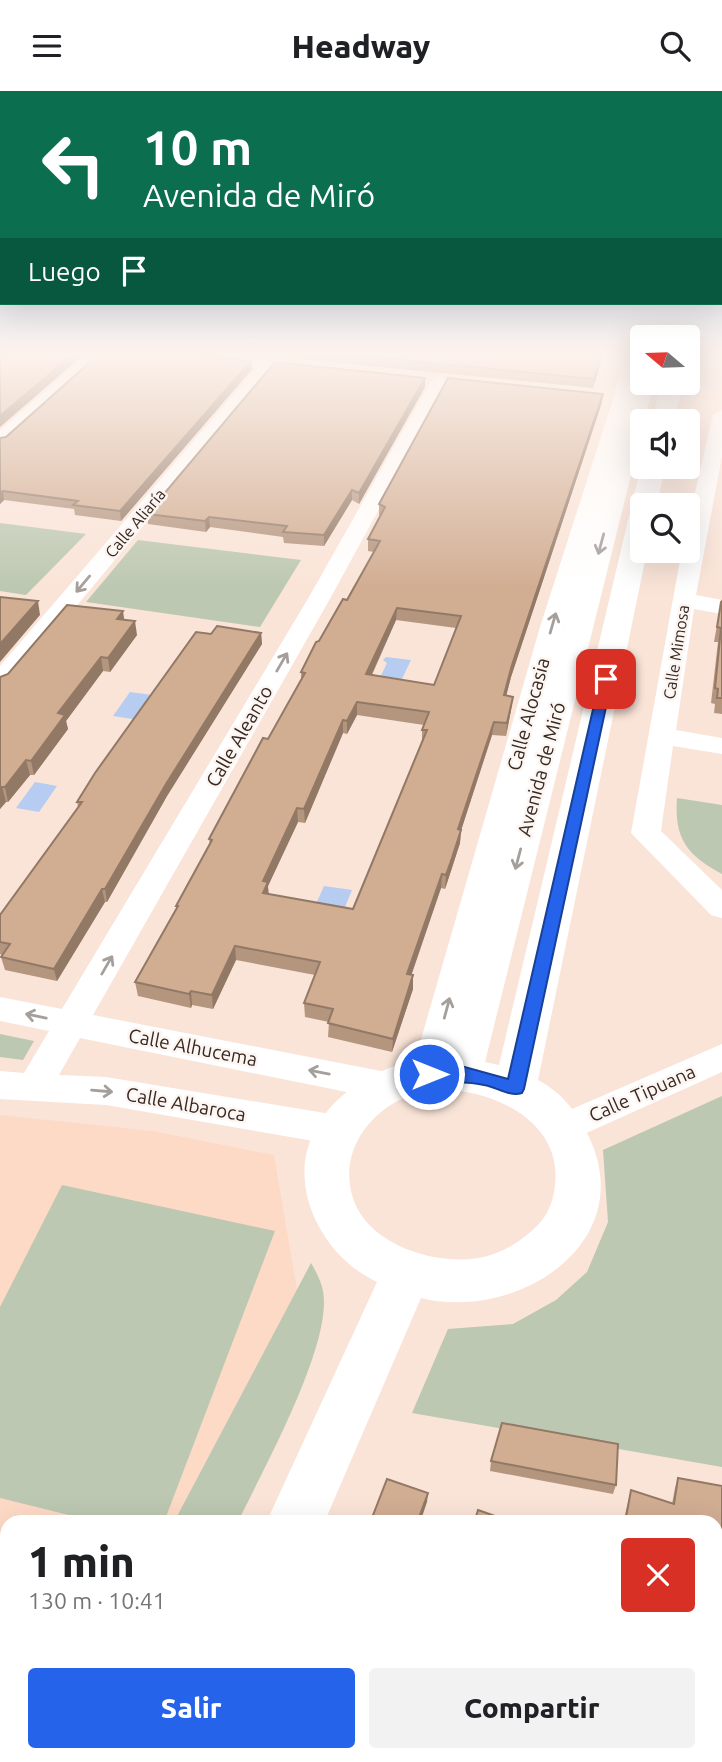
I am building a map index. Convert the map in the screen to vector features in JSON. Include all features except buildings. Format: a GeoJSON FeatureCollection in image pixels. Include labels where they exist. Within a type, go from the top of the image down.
{"type":"FeatureCollection","features":[{"type":"Feature","properties":{"kind":"main road","name":"Avenida de Miró"},"geometry":{"type":"LineString","coordinates":[[445,1073],[614,433]]}},
{"type":"Feature","properties":{"kind":"main road"},"geometry":{"type":"LineString","coordinates":[[515,1089],[632,563]]}},
{"type":"Feature","properties":{"kind":"main road"},"geometry":{"type":"LineString","coordinates":[[445,1073],[489,1079],[515,1089],[547,1110],[569,1139],[580,1172],[577,1206],[561,1238],[531,1263],[493,1278],[449,1282],[406,1272],[370,1253],[343,1225],[329,1193],[327,1160],[337,1130],[358,1104],[386,1086],[445,1073]]}},
{"type":"Feature","properties":{"kind":"main road"},"geometry":{"type":"LineString","coordinates":[[299,1515],[406,1272]]}},
{"type":"Feature","properties":{"kind":"street","name":"Calle Aliaría"},"geometry":{"type":"LineString","coordinates":[[0,683],[211,433]]}},
{"type":"Feature","properties":{"kind":"street","name":"Calle Aleanto"},"geometry":{"type":"LineString","coordinates":[[17,1087],[72,1024],[320,597],[411,433]]}},
{"type":"Feature","properties":{"kind":"street","name":"Calle Mimosa"},"geometry":{"type":"LineString","coordinates":[[720,433],[715,470],[685,600],[646,833],[722,908]]}},
{"type":"Feature","properties":{"kind":"street"},"geometry":{"type":"LineString","coordinates":[[685,600],[722,607]]}},
{"type":"Feature","properties":{"kind":"street"},"geometry":{"type":"LineString","coordinates":[[662,736],[722,746]]}},
{"type":"Feature","properties":{"kind":"street","name":"Calle Mimosa"},"geometry":{"type":"LineString","coordinates":[[687,874],[722,889]]}},
{"type":"Feature","properties":{"kind":"street","name":"Calle Alhucema"},"geometry":{"type":"LineString","coordinates":[[0,1009],[386,1086]]}},
{"type":"Feature","properties":{"kind":"street","name":"Calle Tipuana"},"geometry":{"type":"LineString","coordinates":[[562,1129],[722,1057]]}},
{"type":"Feature","properties":{"kind":"street","name":"Calle Albaroca"},"geometry":{"type":"LineString","coordinates":[[17,1087],[106,1091],[337,1130]]}},
{"type":"Feature","properties":{"kind":"shaded area"},"geometry":{"type":"Polygon","coordinates":[[[0,1115],[153,1131],[274,1155],[297,1290],[178,1515],[0,1515],[0,1115]]]}},
{"type":"Feature","properties":{"kind":"green space"},"geometry":{"type":"Polygon","coordinates":[[[0,523],[86,534],[26,595],[0,591],[0,523]]]}},
{"type":"Feature","properties":{"kind":"green space"},"geometry":{"type":"Polygon","coordinates":[[[138,540],[301,560],[260,627],[86,602],[138,540]]]}},
{"type":"Feature","properties":{"kind":"green space"},"geometry":{"type":"Polygon","coordinates":[[[677,798],[722,805],[722,874],[700,860],[685,844],[678,825],[677,798]]]}},
{"type":"Feature","properties":{"kind":"green space"},"geometry":{"type":"Polygon","coordinates":[[[0,1034],[34,1041],[23,1060],[0,1057],[0,1034]]]}},
{"type":"Feature","properties":{"kind":"green space"},"geometry":{"type":"Polygon","coordinates":[[[722,1096],[722,1467],[412,1413],[448,1329],[513,1324],[556,1300],[587,1272],[608,1222],[603,1150],[722,1096]]]}},
{"type":"Feature","properties":{"kind":"green space"},"geometry":{"type":"Polygon","coordinates":[[[62,1185],[275,1231],[167,1515],[69,1515],[0,1498],[0,1307],[62,1185]]]}},
{"type":"Feature","properties":{"kind":"green space"},"geometry":{"type":"Polygon","coordinates":[[[311,1263],[322,1287],[324,1310],[318,1338],[308,1371],[279,1440],[242,1515],[178,1515],[311,1263]]]}},
{"type":"Feature","properties":{"kind":"water"},"geometry":{"type":"Polygon","coordinates":[[[386,657],[411,660],[399,685],[378,682],[387,663],[383,660],[386,657]]]}},
{"type":"Feature","properties":{"kind":"water"},"geometry":{"type":"Polygon","coordinates":[[[130,692],[152,695],[139,720],[113,716],[130,692]]]}},
{"type":"Feature","properties":{"kind":"water"},"geometry":{"type":"Polygon","coordinates":[[[35,782],[57,786],[39,812],[16,808],[35,782]]]}},
{"type":"Feature","properties":{"kind":"water"},"geometry":{"type":"Polygon","coordinates":[[[324,886],[352,890],[338,924],[312,913],[324,886]]]}},
{"type":"Feature","properties":{"kind":"route"},"geometry":{"type":"LineString","coordinates":[[429,1074],[461,1073],[489,1079],[515,1089],[606,679]]}}]}
